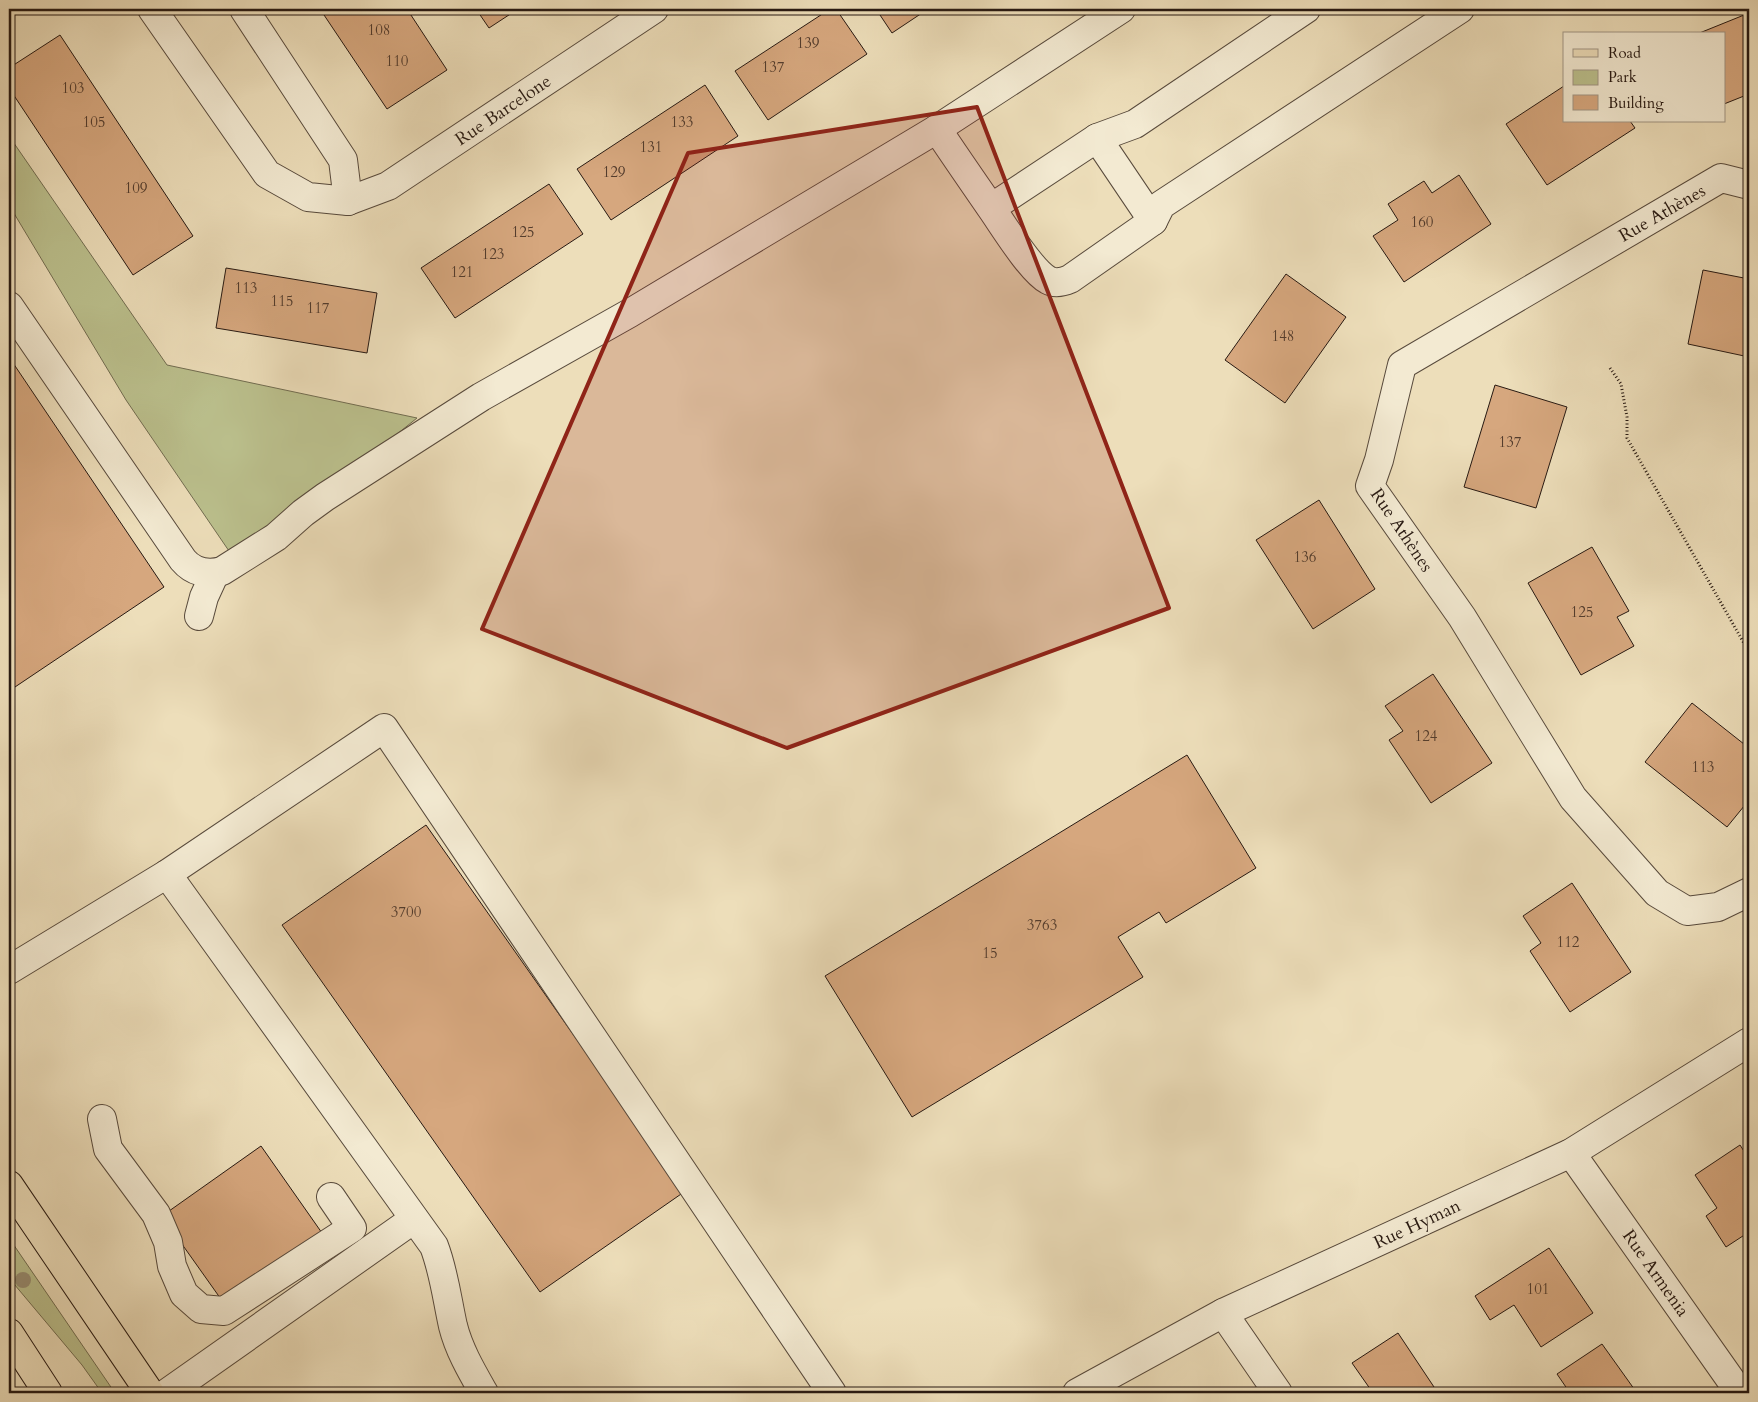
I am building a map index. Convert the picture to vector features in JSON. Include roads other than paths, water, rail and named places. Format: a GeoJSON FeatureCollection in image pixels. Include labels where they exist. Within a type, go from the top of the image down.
{"type":"FeatureCollection","features":[{"type":"Feature","properties":{"kind":"main road"},"geometry":{"type":"LineString","coordinates":[[9,1185],[150,1393]]}},
{"type":"Feature","properties":{"kind":"main road"},"geometry":{"type":"LineString","coordinates":[[9,1334],[48,1393]]}},
{"type":"Feature","properties":{"kind":"street","name":"Rue Barcelone"},"geometry":{"type":"LineString","coordinates":[[152,9],[268,174],[308,197],[348,201],[388,186],[654,9]]}},
{"type":"Feature","properties":{"kind":"street"},"geometry":{"type":"LineString","coordinates":[[244,9],[343,160],[348,201]]}},
{"type":"Feature","properties":{"kind":"street"},"geometry":{"type":"LineString","coordinates":[[9,306],[183,560],[194,570],[215,573],[222,571],[276,537],[303,513],[325,497],[481,397],[630,313],[937,129],[1121,9]]}},
{"type":"Feature","properties":{"kind":"street"},"geometry":{"type":"LineString","coordinates":[[991,208],[1098,138],[1135,124],[1306,9]]}},
{"type":"Feature","properties":{"kind":"street"},"geometry":{"type":"LineString","coordinates":[[937,129],[1015,244],[1040,274],[1054,282],[1070,279],[1153,221],[1161,205],[1460,9]]}},
{"type":"Feature","properties":{"kind":"street"},"geometry":{"type":"LineString","coordinates":[[1098,138],[1153,221]]}},
{"type":"Feature","properties":{"kind":"street","name":"Rue Athènes"},"geometry":{"type":"LineString","coordinates":[[1749,184],[1721,178],[1402,365],[1379,460],[1370,486],[1462,617],[1573,798],[1657,893],[1687,911],[1718,907],[1749,892]]}},
{"type":"Feature","properties":{"kind":"street"},"geometry":{"type":"LineString","coordinates":[[199,616],[204,597],[215,573]]}},
{"type":"Feature","properties":{"kind":"street"},"geometry":{"type":"LineString","coordinates":[[9,970],[167,874],[384,728],[832,1393]]}},
{"type":"Feature","properties":{"kind":"street"},"geometry":{"type":"LineString","coordinates":[[167,874],[434,1246],[442,1266],[454,1328],[466,1361],[484,1393]]}},
{"type":"Feature","properties":{"kind":"street","name":"Rue Hyman"},"geometry":{"type":"LineString","coordinates":[[1077,1393],[1223,1313],[1571,1153],[1749,1042]]}},
{"type":"Feature","properties":{"kind":"street"},"geometry":{"type":"LineString","coordinates":[[102,1120],[108,1149],[156,1214],[168,1242],[172,1266],[184,1294],[201,1309],[224,1311],[352,1228],[331,1197]]}},
{"type":"Feature","properties":{"kind":"street","name":"Rue Armenia"},"geometry":{"type":"LineString","coordinates":[[1571,1153],[1740,1393]]}},
{"type":"Feature","properties":{"kind":"street"},"geometry":{"type":"LineString","coordinates":[[167,1393],[414,1219]]}},
{"type":"Feature","properties":{"kind":"street"},"geometry":{"type":"LineString","coordinates":[[1223,1313],[1278,1393]]}}]}
